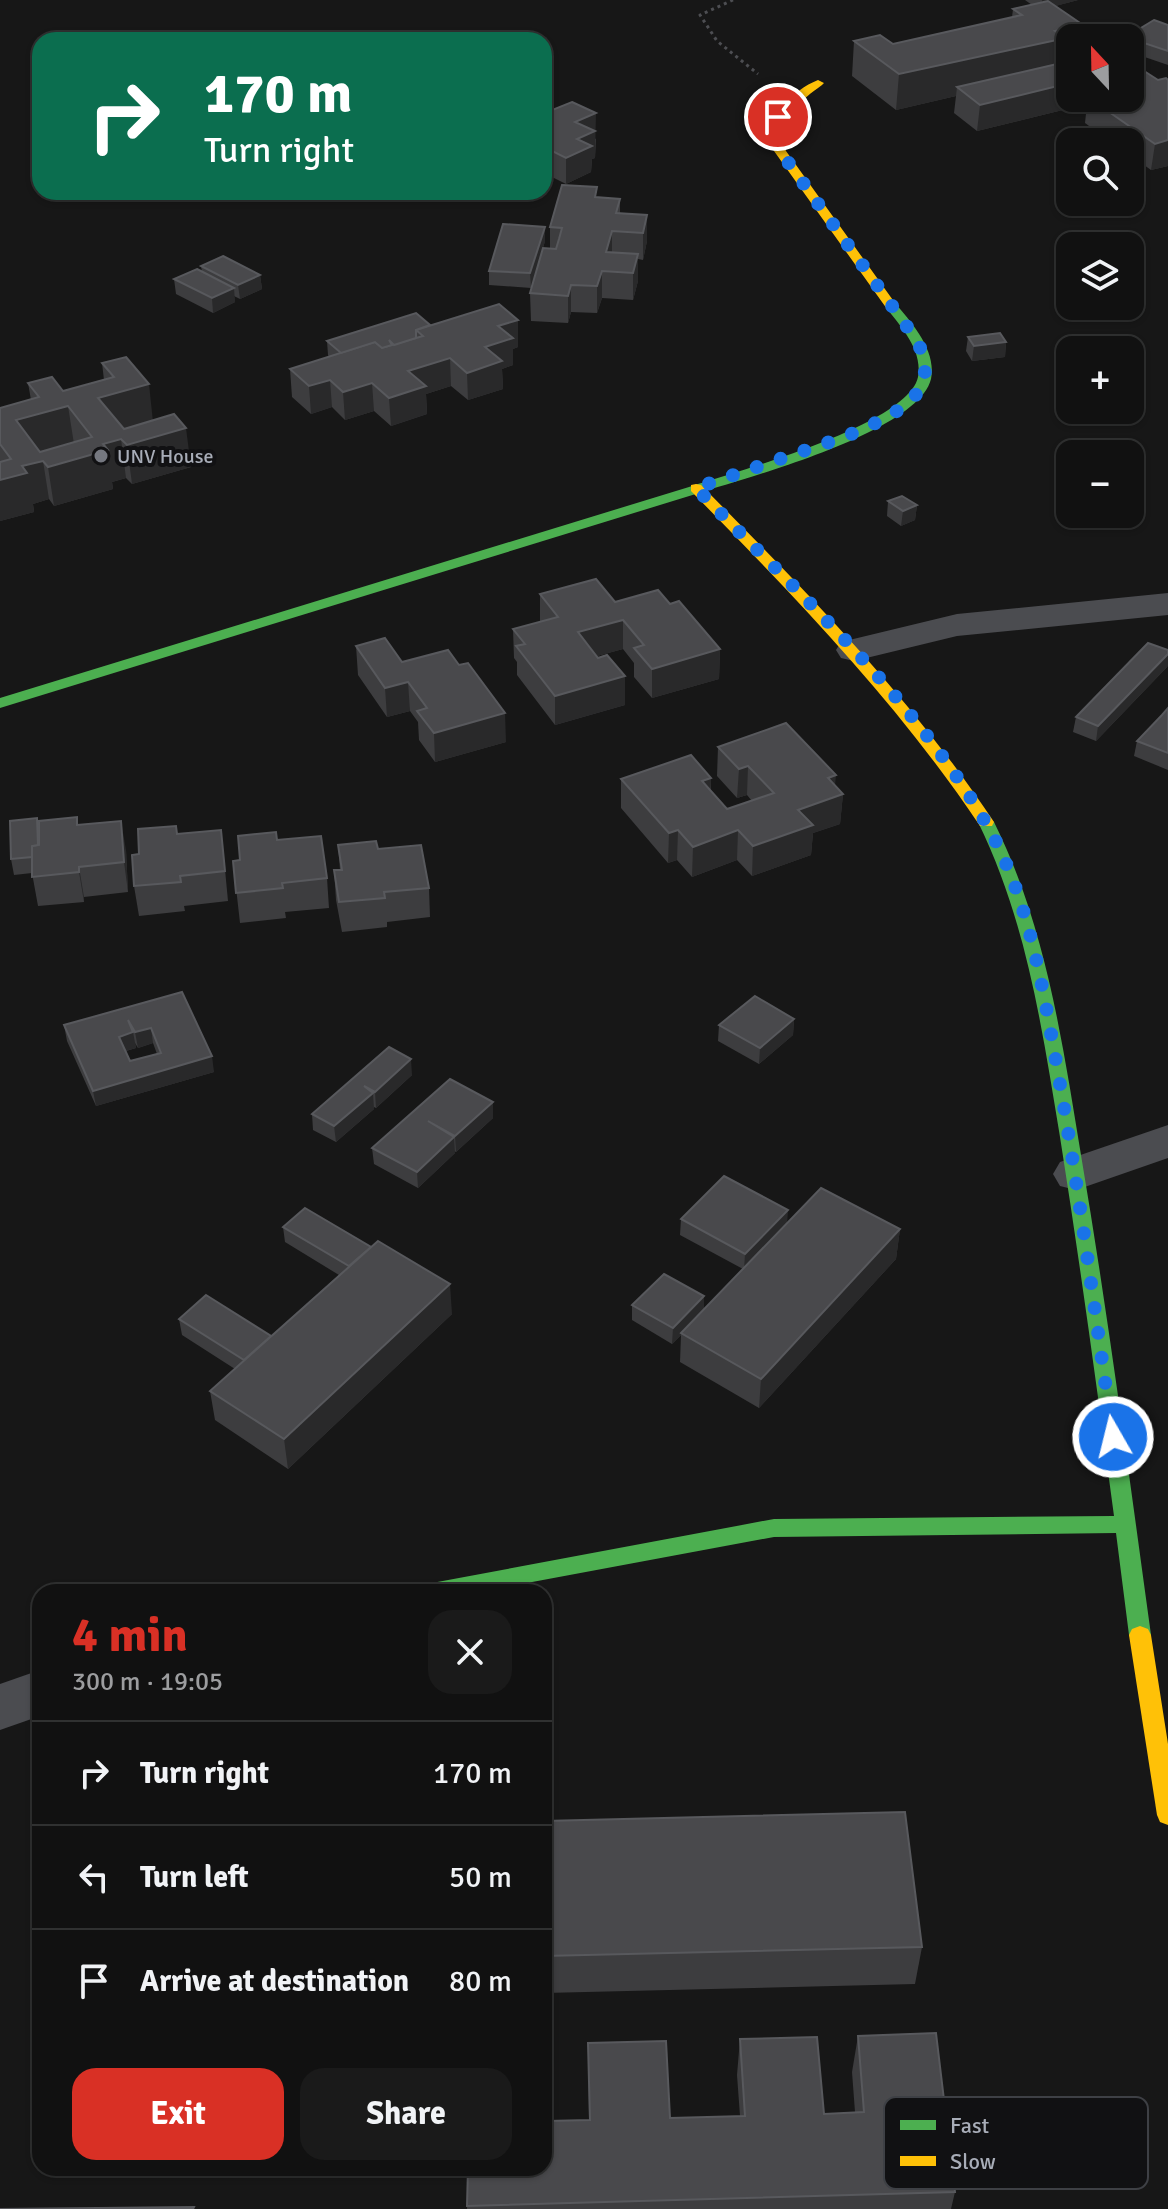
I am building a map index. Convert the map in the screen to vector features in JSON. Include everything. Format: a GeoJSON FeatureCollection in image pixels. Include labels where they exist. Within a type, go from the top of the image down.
{"type":"FeatureCollection","features":[{"type":"Feature","properties":{"kind":"street"},"geometry":{"type":"LineString","coordinates":[[0,703],[212,642],[696,488],[847,436],[891,416],[919,392],[926,368],[919,344],[780,151],[774,134],[778,117],[818,83]]}},
{"type":"Feature","properties":{"kind":"street"},"geometry":{"type":"LineString","coordinates":[[696,488],[854,650],[931,742],[987,825],[1010,874],[1028,924],[1076,1174],[1168,1815]]}},
{"type":"Feature","properties":{"kind":"street"},"geometry":{"type":"LineString","coordinates":[[854,650],[957,625],[1168,604]]}},
{"type":"Feature","properties":{"kind":"street"},"geometry":{"type":"LineString","coordinates":[[1076,1174],[1168,1141]]}},
{"type":"Feature","properties":{"kind":"street"},"geometry":{"type":"LineString","coordinates":[[475,1584],[774,1528],[1125,1524]]}},
{"type":"Feature","properties":{"kind":"street"},"geometry":{"type":"LineString","coordinates":[[0,1707],[32,1696]]}},
{"type":"Feature","properties":{"kind":"path"},"geometry":{"type":"LineString","coordinates":[[733,0],[700,15],[717,41],[792,102]]}},
{"type":"Feature","properties":{"kind":"building"},"geometry":{"type":"Polygon","coordinates":[[[1048,1],[1082,24],[1056,24],[1056,40],[899,74],[854,41],[880,35],[893,44],[1022,15],[1013,9],[1048,1]]]}},
{"type":"Feature","properties":{"kind":"building"},"geometry":{"type":"Polygon","coordinates":[[[1154,20],[1168,25],[1168,51],[1144,43],[1144,26],[1154,20]]]}},
{"type":"Feature","properties":{"kind":"building"},"geometry":{"type":"Polygon","coordinates":[[[1056,64],[1056,86],[980,105],[957,87],[1056,64]]]}},
{"type":"Feature","properties":{"kind":"building"},"geometry":{"type":"Polygon","coordinates":[[[1144,71],[1158,80],[1166,78],[1168,140],[1155,144],[1144,136],[1144,128],[1132,128],[1109,112],[1144,112],[1144,71]]]}},
{"type":"Feature","properties":{"kind":"building"},"geometry":{"type":"Polygon","coordinates":[[[572,102],[596,113],[575,122],[595,131],[577,139],[592,146],[566,158],[552,151],[552,110],[572,102]]]}},
{"type":"Feature","properties":{"kind":"building"},"geometry":{"type":"Polygon","coordinates":[[[562,185],[597,187],[595,197],[620,199],[616,213],[647,215],[643,233],[612,231],[606,252],[638,254],[633,273],[602,271],[597,286],[571,285],[568,296],[530,293],[543,248],[556,249],[559,239],[562,228],[550,227],[562,185]]]}},
{"type":"Feature","properties":{"kind":"building"},"geometry":{"type":"Polygon","coordinates":[[[503,224],[545,227],[530,273],[489,271],[503,224]]]}},
{"type":"Feature","properties":{"kind":"building"},"geometry":{"type":"Polygon","coordinates":[[[223,256],[260,275],[238,285],[201,266],[223,256]]]}},
{"type":"Feature","properties":{"kind":"building"},"geometry":{"type":"Polygon","coordinates":[[[197,269],[234,288],[212,298],[174,279],[197,269]]]}},
{"type":"Feature","properties":{"kind":"building"},"geometry":{"type":"Polygon","coordinates":[[[499,304],[518,320],[498,326],[513,338],[485,347],[502,361],[467,373],[450,358],[408,371],[426,386],[389,398],[372,383],[343,392],[330,380],[309,386],[290,369],[375,342],[382,348],[423,336],[416,330],[499,304]]]}},
{"type":"Feature","properties":{"kind":"building"},"geometry":{"type":"Polygon","coordinates":[[[416,313],[430,325],[416,330],[416,338],[394,345],[389,340],[392,345],[382,348],[375,342],[341,353],[327,341],[416,313]]]}},
{"type":"Feature","properties":{"kind":"building"},"geometry":{"type":"Polygon","coordinates":[[[1000,333],[1006,342],[974,346],[968,337],[1000,333]]]}},
{"type":"Feature","properties":{"kind":"building"},"geometry":{"type":"Polygon","coordinates":[[[126,357],[149,384],[98,398],[124,429],[174,414],[186,428],[127,445],[121,439],[103,444],[108,450],[48,467],[43,461],[22,466],[27,473],[0,480],[0,462],[11,459],[0,444],[0,408],[39,397],[28,383],[52,377],[63,391],[114,377],[102,363],[126,357]],[[68,406],[16,420],[40,452],[92,437],[68,406]]]}},
{"type":"Feature","properties":{"kind":"building"},"geometry":{"type":"Polygon","coordinates":[[[902,496],[917,505],[903,511],[888,501],[902,496]]]}},
{"type":"Feature","properties":{"kind":"building"},"geometry":{"type":"Polygon","coordinates":[[[596,579],[615,602],[658,590],[670,604],[679,601],[720,649],[652,669],[634,648],[644,645],[623,620],[578,632],[598,658],[607,655],[625,676],[555,696],[516,646],[525,644],[513,629],[558,617],[540,594],[596,579]]]}},
{"type":"Feature","properties":{"kind":"building"},"geometry":{"type":"Polygon","coordinates":[[[385,638],[402,662],[448,650],[459,665],[468,663],[505,713],[434,733],[417,711],[427,708],[408,682],[385,688],[356,646],[385,638]]]}},
{"type":"Feature","properties":{"kind":"building"},"geometry":{"type":"Polygon","coordinates":[[[1148,643],[1168,650],[1168,654],[1098,726],[1076,717],[1148,643]]]}},
{"type":"Feature","properties":{"kind":"building"},"geometry":{"type":"Polygon","coordinates":[[[1168,708],[1168,753],[1137,741],[1162,715],[1168,708]]]}},
{"type":"Feature","properties":{"kind":"building"},"geometry":{"type":"Polygon","coordinates":[[[786,723],[836,775],[828,778],[843,794],[798,810],[813,825],[753,846],[738,830],[693,847],[678,830],[669,833],[621,779],[691,755],[711,778],[702,781],[727,809],[774,793],[748,766],[739,769],[718,747],[786,723]]]}},
{"type":"Feature","properties":{"kind":"building"},"geometry":{"type":"Polygon","coordinates":[[[77,817],[77,825],[121,821],[124,862],[79,867],[79,872],[32,877],[32,846],[39,845],[39,821],[77,817]]]}},
{"type":"Feature","properties":{"kind":"building"},"geometry":{"type":"Polygon","coordinates":[[[37,818],[38,845],[32,846],[32,857],[11,859],[10,821],[37,818]]]}},
{"type":"Feature","properties":{"kind":"building"},"geometry":{"type":"Polygon","coordinates":[[[176,826],[177,834],[221,830],[225,871],[180,876],[181,882],[134,886],[132,855],[139,854],[138,829],[176,826]]]}},
{"type":"Feature","properties":{"kind":"building"},"geometry":{"type":"Polygon","coordinates":[[[276,832],[277,840],[321,836],[327,878],[282,883],[283,888],[236,893],[233,861],[240,860],[238,836],[276,832]]]}},
{"type":"Feature","properties":{"kind":"building"},"geometry":{"type":"Polygon","coordinates":[[[376,841],[378,849],[421,845],[429,888],[384,892],[385,898],[339,902],[334,870],[342,870],[338,845],[376,841]]]}},
{"type":"Feature","properties":{"kind":"building"},"geometry":{"type":"Polygon","coordinates":[[[182,992],[212,1056],[93,1091],[64,1025],[182,992]],[[128,1020],[133,1032],[119,1037],[130,1061],[161,1053],[151,1028],[135,1032],[128,1020]]]}},
{"type":"Feature","properties":{"kind":"building"},"geometry":{"type":"Polygon","coordinates":[[[755,996],[794,1019],[760,1048],[719,1025],[755,996]]]}},
{"type":"Feature","properties":{"kind":"building"},"geometry":{"type":"Polygon","coordinates":[[[389,1047],[411,1059],[375,1092],[364,1086],[373,1093],[334,1126],[312,1114],[389,1047]]]}},
{"type":"Feature","properties":{"kind":"building"},"geometry":{"type":"Polygon","coordinates":[[[450,1079],[493,1102],[455,1136],[428,1121],[454,1137],[417,1172],[372,1148],[450,1079]]]}},
{"type":"Feature","properties":{"kind":"building"},"geometry":{"type":"Polygon","coordinates":[[[724,1176],[788,1210],[745,1254],[681,1219],[724,1176]]]}},
{"type":"Feature","properties":{"kind":"building"},"geometry":{"type":"Polygon","coordinates":[[[821,1188],[900,1229],[761,1379],[681,1333],[821,1188]]]}},
{"type":"Feature","properties":{"kind":"building"},"geometry":{"type":"Polygon","coordinates":[[[305,1208],[371,1247],[349,1266],[283,1227],[305,1208]]]}},
{"type":"Feature","properties":{"kind":"building"},"geometry":{"type":"Polygon","coordinates":[[[378,1241],[450,1284],[284,1439],[210,1391],[378,1241]]]}},
{"type":"Feature","properties":{"kind":"building"},"geometry":{"type":"Polygon","coordinates":[[[664,1274],[704,1296],[673,1328],[632,1305],[664,1274]]]}},
{"type":"Feature","properties":{"kind":"building"},"geometry":{"type":"Polygon","coordinates":[[[206,1295],[271,1336],[244,1360],[179,1319],[206,1295]]]}},
{"type":"Feature","properties":{"kind":"building"},"geometry":{"type":"Polygon","coordinates":[[[905,1812],[922,1947],[552,1956],[552,1821],[905,1812]]]}},
{"type":"Feature","properties":{"kind":"building"},"geometry":{"type":"Polygon","coordinates":[[[936,2033],[944,2097],[884,2097],[884,2189],[955,2189],[955,2192],[467,2206],[468,2176],[552,2176],[552,2121],[590,2120],[588,2043],[666,2041],[670,2118],[745,2116],[740,2039],[817,2037],[824,2114],[864,2112],[858,2036],[936,2033]]]}},
{"type":"Feature","properties":{"kind":"building"},"geometry":{"type":"Polygon","coordinates":[[[194,2207],[193,2209],[0,2209],[194,2207]]]}},
{"type":"Feature","properties":{"kind":"traffic: fast"},"geometry":{"type":"LineString","coordinates":[[0,703],[694,490],[772,465],[866,428],[906,406],[919,391],[924,379],[925,368],[919,346],[891,306]]}},
{"type":"Feature","properties":{"kind":"traffic: fast"},"geometry":{"type":"LineString","coordinates":[[986,822],[1018,894],[1047,1008],[1106,1380],[1140,1635]]}},
{"type":"Feature","properties":{"kind":"traffic: fast"},"geometry":{"type":"LineString","coordinates":[[475,1584],[774,1528],[1125,1524]]}},
{"type":"Feature","properties":{"kind":"traffic: slow"},"geometry":{"type":"LineString","coordinates":[[818,83],[799,97],[781,119],[778,128],[780,151],[891,306]]}},
{"type":"Feature","properties":{"kind":"traffic: slow"},"geometry":{"type":"LineString","coordinates":[[696,488],[887,689],[955,776],[986,822]]}},
{"type":"Feature","properties":{"kind":"traffic: slow"},"geometry":{"type":"LineString","coordinates":[[1140,1635],[1168,1815]]}},
{"type":"Feature","properties":{"kind":"place","name":"UNV House"},"geometry":{"type":"Point","coordinates":[101,456]}},
{"type":"Feature","properties":{"kind":"route"},"geometry":{"type":"LineString","coordinates":[[778,117],[774,134],[780,151],[919,344],[926,368],[919,392],[891,416],[847,436],[696,488],[854,650],[931,742],[987,825],[1010,874],[1028,924],[1041,979],[1076,1174],[1113,1437]]}}]}
